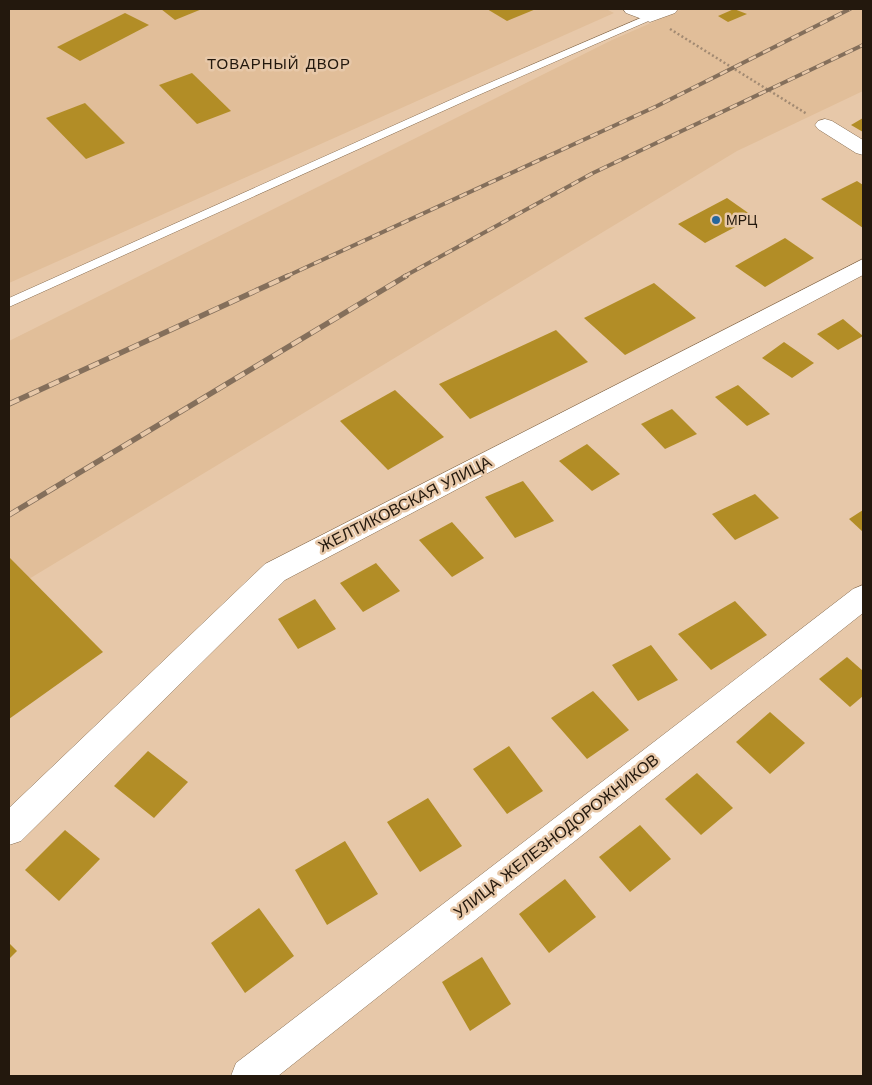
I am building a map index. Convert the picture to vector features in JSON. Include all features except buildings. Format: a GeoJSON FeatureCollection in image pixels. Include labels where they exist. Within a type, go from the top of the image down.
{"type":"FeatureCollection","features":[{"type":"Feature","properties":{"kind":"street"},"geometry":{"type":"LineString","coordinates":[[632,9],[650,17],[669,9]]}},
{"type":"Feature","properties":{"kind":"street"},"geometry":{"type":"LineString","coordinates":[[825,125],[863,149]]}},
{"type":"Feature","properties":{"kind":"street","name":"ЖЕЛТИКОВСКАЯ УЛИЦА"},"geometry":{"type":"LineString","coordinates":[[9,830],[275,572],[863,266]]}},
{"type":"Feature","properties":{"kind":"street","name":"УЛИЦА ЖЕЛЕЗНОДОРОЖНИКОВ"},"geometry":{"type":"LineString","coordinates":[[249,1076],[863,597]]}},
{"type":"Feature","properties":{"kind":"lane"},"geometry":{"type":"LineString","coordinates":[[9,303],[470,94],[650,17]]}},
{"type":"Feature","properties":{"kind":"path"},"geometry":{"type":"LineString","coordinates":[[650,17],[825,125]]}},
{"type":"Feature","properties":{"kind":"shaded area","name":"ТОВАРНЫЙ ДВОР"},"geometry":{"type":"Polygon","coordinates":[[[9,9],[606,9],[614,13],[9,283],[9,9]]]}},
{"type":"Feature","properties":{"kind":"shaded area"},"geometry":{"type":"Polygon","coordinates":[[[683,9],[863,9],[863,91],[737,151],[9,591],[9,341],[612,40],[683,9]]]}},
{"type":"Feature","properties":{"kind":"railway"},"geometry":{"type":"LineString","coordinates":[[285,277],[657,106],[850,9]]}},
{"type":"Feature","properties":{"kind":"railway"},"geometry":{"type":"LineString","coordinates":[[403,277],[593,173],[863,45]]}},
{"type":"Feature","properties":{"kind":"railway"},"geometry":{"type":"LineString","coordinates":[[9,404],[288,276]]}},
{"type":"Feature","properties":{"kind":"railway"},"geometry":{"type":"LineString","coordinates":[[9,515],[406,276]]}},
{"type":"Feature","properties":{"kind":"place","name":"МРЦ"},"geometry":{"type":"Point","coordinates":[716,220]}},
{"type":"Feature","properties":{"kind":"district","name":"ТОВАРНЫЙ ДВОР"},"geometry":{"type":"Point","coordinates":[279,64]}}]}
